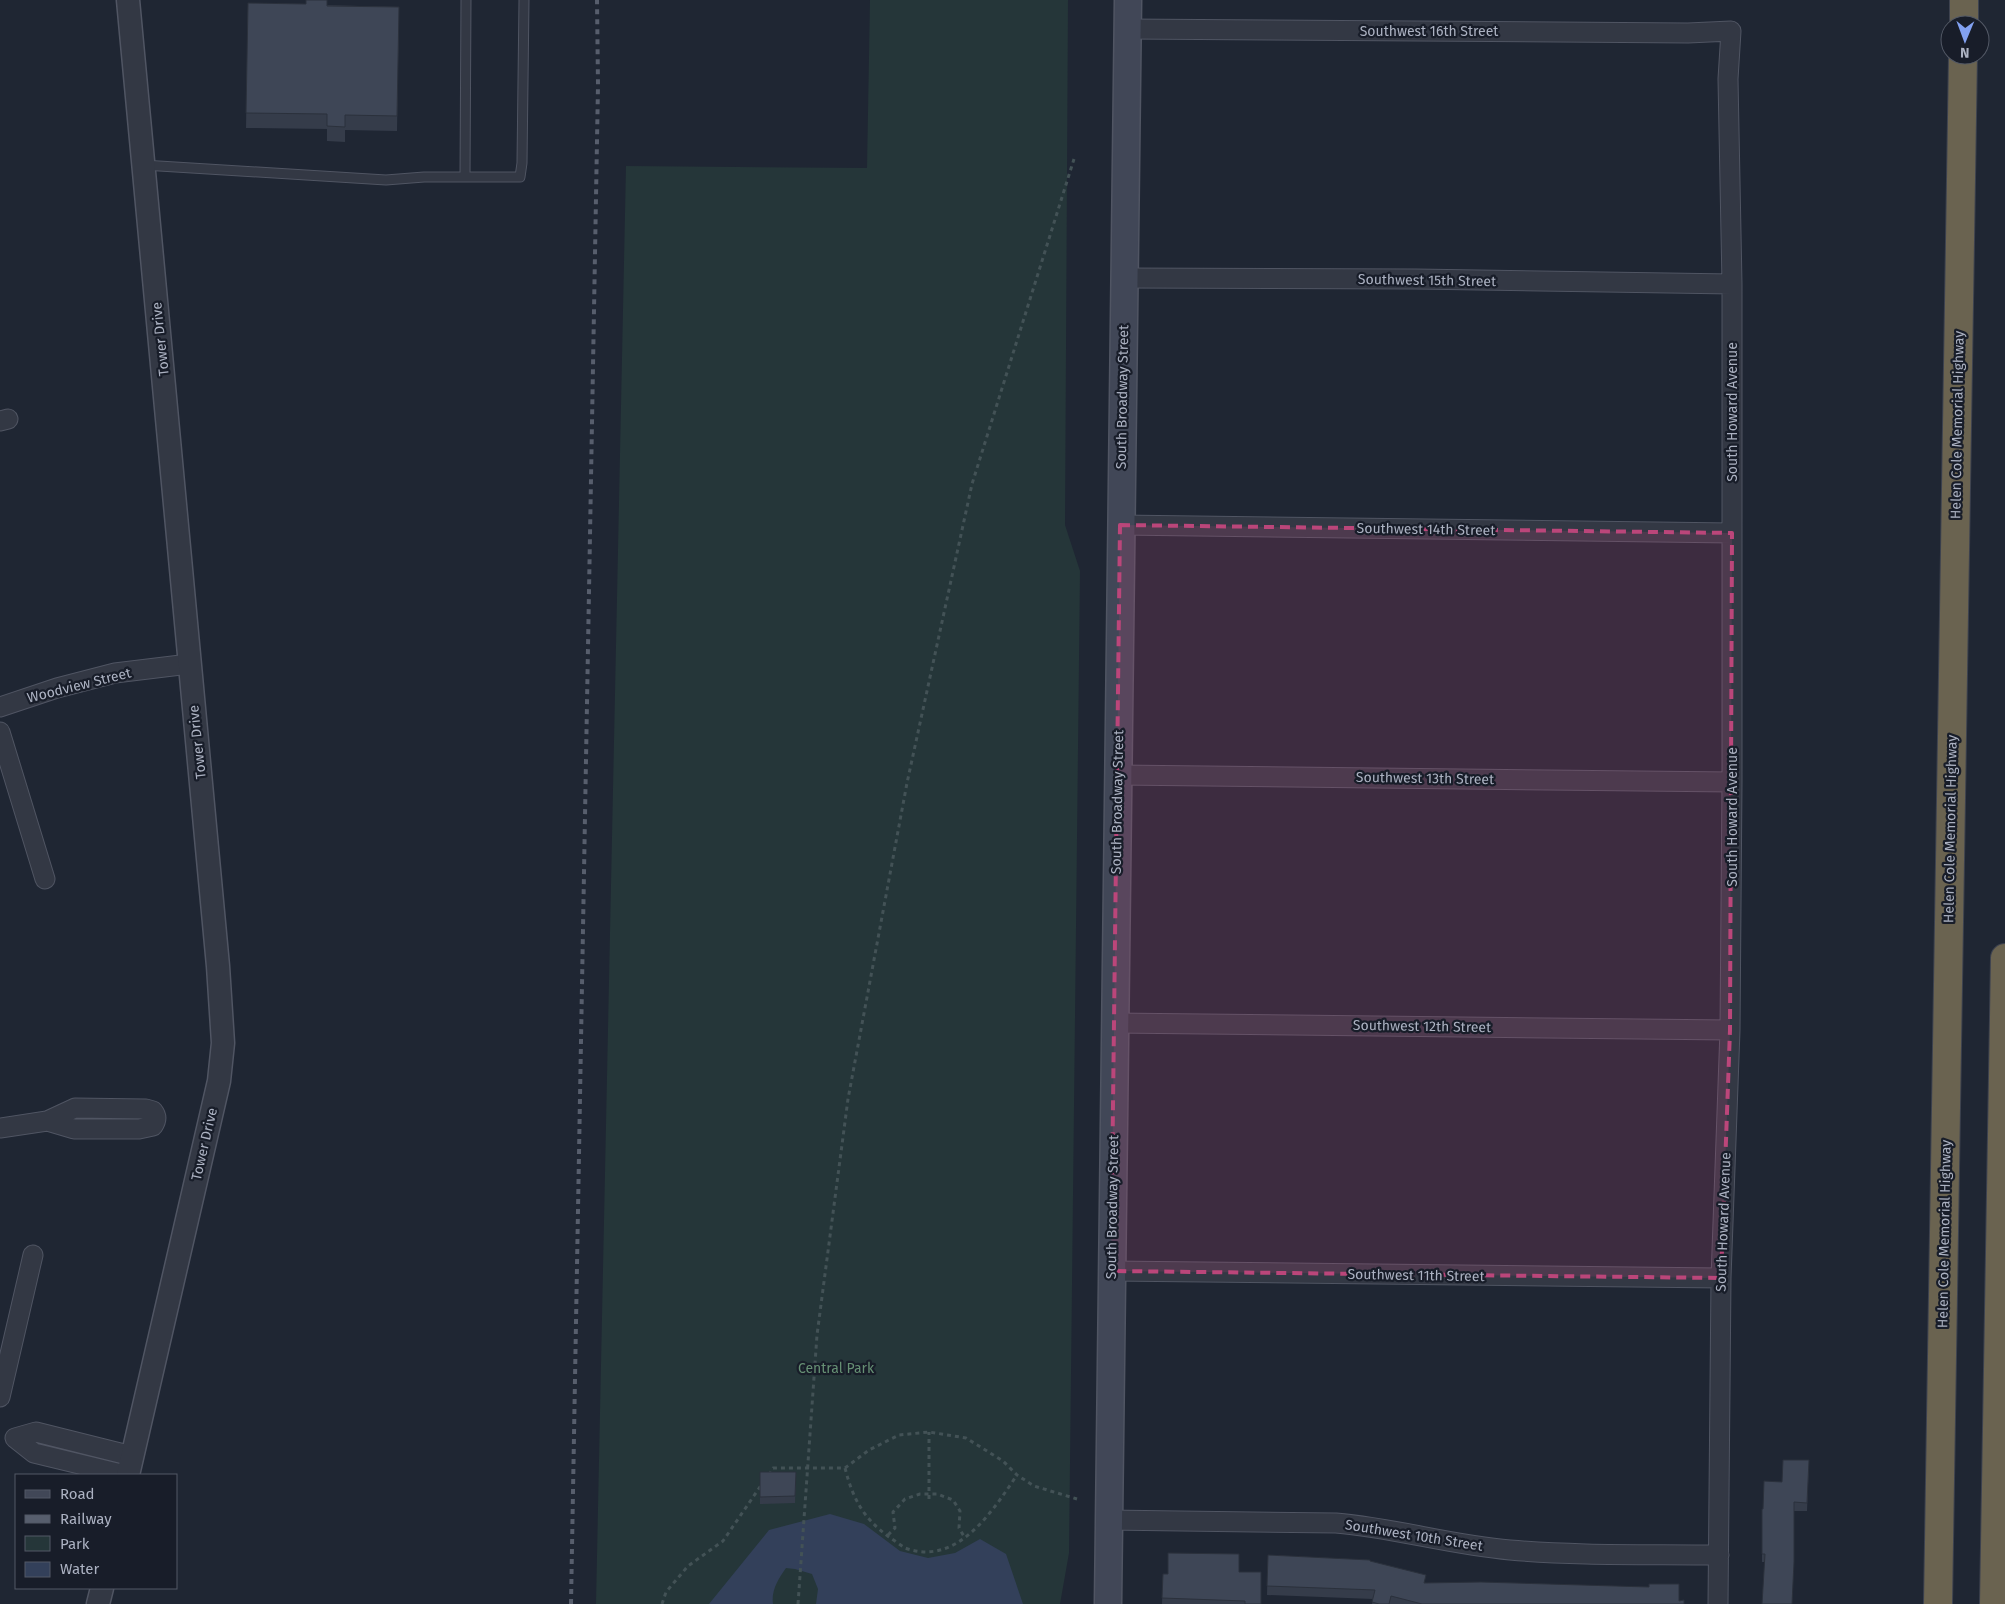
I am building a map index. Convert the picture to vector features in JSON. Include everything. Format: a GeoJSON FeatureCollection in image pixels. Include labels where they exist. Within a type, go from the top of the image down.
{"type":"FeatureCollection","features":[{"type":"Feature","properties":{"kind":"highway","name":"Helen Cole Memorial Highway"},"geometry":{"type":"LineString","coordinates":[[1938,1604],[1963,65]]}},
{"type":"Feature","properties":{"kind":"highway"},"geometry":{"type":"LineString","coordinates":[[1994,1604],[2005,958]]}},
{"type":"Feature","properties":{"kind":"main road","name":"South Broadway Street"},"geometry":{"type":"LineString","coordinates":[[1108,1604],[1123,278],[1128,0]]}},
{"type":"Feature","properties":{"kind":"street","name":"Tower Drive"},"geometry":{"type":"LineString","coordinates":[[128,0],[218,966],[223,1043],[219,1081],[128,1469]]}},
{"type":"Feature","properties":{"kind":"street","name":"Southwest 16th Street"},"geometry":{"type":"LineString","coordinates":[[1127,29],[1688,33],[1731,30]]}},
{"type":"Feature","properties":{"kind":"street","name":"South Howard Avenue"},"geometry":{"type":"LineString","coordinates":[[1718,1604],[1721,1278],[1730,1030],[1732,284],[1728,79],[1731,30]]}},
{"type":"Feature","properties":{"kind":"street","name":"Southwest 15th Street"},"geometry":{"type":"LineString","coordinates":[[1123,278],[1416,279],[1732,284]]}},
{"type":"Feature","properties":{"kind":"street","name":"Southwest 14th Street"},"geometry":{"type":"LineString","coordinates":[[1120,525],[1732,533]]}},
{"type":"Feature","properties":{"kind":"street","name":"Woodview Street"},"geometry":{"type":"LineString","coordinates":[[0,707],[57,688],[115,673],[189,664]]}},
{"type":"Feature","properties":{"kind":"street"},"geometry":{"type":"LineString","coordinates":[[0,732],[45,880]]}},
{"type":"Feature","properties":{"kind":"street","name":"Southwest 13th Street"},"geometry":{"type":"LineString","coordinates":[[1118,775],[1732,782]]}},
{"type":"Feature","properties":{"kind":"street","name":"Southwest 12th Street"},"geometry":{"type":"LineString","coordinates":[[1114,1023],[1730,1030]]}},
{"type":"Feature","properties":{"kind":"street"},"geometry":{"type":"LineString","coordinates":[[0,1128],[47,1121]]}},
{"type":"Feature","properties":{"kind":"street"},"geometry":{"type":"LineString","coordinates":[[0,1397],[33,1255]]}},
{"type":"Feature","properties":{"kind":"street","name":"Southwest 11th Street"},"geometry":{"type":"LineString","coordinates":[[1111,1271],[1721,1278]]}},
{"type":"Feature","properties":{"kind":"street"},"geometry":{"type":"LineString","coordinates":[[8,1436],[36,1432],[128,1469]]}},
{"type":"Feature","properties":{"kind":"street","name":"Southwest 10th Street"},"geometry":{"type":"LineString","coordinates":[[1108,1520],[1336,1523],[1368,1526],[1456,1544],[1510,1550],[1719,1555]]}},
{"type":"Feature","properties":{"kind":"street"},"geometry":{"type":"LineString","coordinates":[[98,1604],[102,1589]]}},
{"type":"Feature","properties":{"kind":"lane"},"geometry":{"type":"LineString","coordinates":[[465,177],[466,0]]}},
{"type":"Feature","properties":{"kind":"lane"},"geometry":{"type":"LineString","coordinates":[[142,165],[386,180],[424,177],[520,177],[522,163],[524,0]]}},
{"type":"Feature","properties":{"kind":"path"},"geometry":{"type":"LineString","coordinates":[[798,1604],[817,1335],[848,1099],[906,783],[972,484],[1074,159]]}},
{"type":"Feature","properties":{"kind":"path"},"geometry":{"type":"LineString","coordinates":[[662,1604],[666,1592],[688,1566],[723,1541],[773,1468],[845,1468],[869,1450],[899,1435],[929,1432],[966,1438],[1003,1461],[1017,1475],[1034,1486],[1077,1499]]}},
{"type":"Feature","properties":{"kind":"path"},"geometry":{"type":"LineString","coordinates":[[929,1432],[929,1499]]}},
{"type":"Feature","properties":{"kind":"path"},"geometry":{"type":"LineString","coordinates":[[845,1468],[851,1491],[876,1527],[904,1547],[930,1553],[952,1546],[971,1534],[992,1511],[1017,1475]]}},
{"type":"Feature","properties":{"kind":"path"},"geometry":{"type":"LineString","coordinates":[[888,1536],[895,1528],[893,1512],[905,1499],[929,1493],[953,1500],[960,1511],[958,1528],[964,1538]]}},
{"type":"Feature","properties":{"kind":"highlighted area"},"geometry":{"type":"Polygon","coordinates":[[[1120,525],[1732,533],[1730,1030],[1721,1278],[1111,1271],[1120,525]]]}},
{"type":"Feature","properties":{"kind":"green space","name":"Central Park"},"geometry":{"type":"Polygon","coordinates":[[[870,0],[1068,0],[1065,525],[1080,571],[1069,1553],[1060,1604],[596,1604],[626,166],[867,168],[870,0]]]}},
{"type":"Feature","properties":{"kind":"water"},"geometry":{"type":"Polygon","coordinates":[[[830,1514],[864,1524],[900,1551],[928,1558],[955,1553],[980,1539],[1006,1554],[1023,1604],[816,1604],[818,1589],[812,1574],[786,1568],[776,1585],[773,1594],[773,1604],[709,1604],[769,1530],[830,1514]]]}},
{"type":"Feature","properties":{"kind":"building"},"geometry":{"type":"Polygon","coordinates":[[[306,0],[327,0],[327,6],[399,7],[397,116],[345,115],[345,127],[327,126],[327,114],[246,113],[248,3],[306,4],[306,0]]]}},
{"type":"Feature","properties":{"kind":"building"},"geometry":{"type":"Polygon","coordinates":[[[1783,1460],[1809,1460],[1807,1503],[1794,1502],[1792,1604],[1762,1604],[1765,1554],[1762,1554],[1764,1481],[1782,1482],[1783,1460]]]}},
{"type":"Feature","properties":{"kind":"building"},"geometry":{"type":"Polygon","coordinates":[[[760,1472],[796,1472],[795,1496],[760,1497],[760,1472]]]}},
{"type":"Feature","properties":{"kind":"building"},"geometry":{"type":"Polygon","coordinates":[[[1168,1553],[1239,1554],[1239,1572],[1261,1572],[1261,1604],[1245,1604],[1245,1601],[1162,1598],[1163,1574],[1168,1574],[1168,1553]]]}},
{"type":"Feature","properties":{"kind":"building"},"geometry":{"type":"Polygon","coordinates":[[[1268,1555],[1370,1560],[1426,1575],[1424,1583],[1481,1582],[1649,1587],[1649,1584],[1679,1584],[1679,1601],[1684,1600],[1684,1604],[1422,1604],[1391,1596],[1389,1604],[1379,1604],[1372,1602],[1375,1590],[1267,1586],[1268,1555]]]}},
{"type":"Feature","properties":{"kind":"railway"},"geometry":{"type":"LineString","coordinates":[[571,1604],[598,85],[597,0]]}}]}
